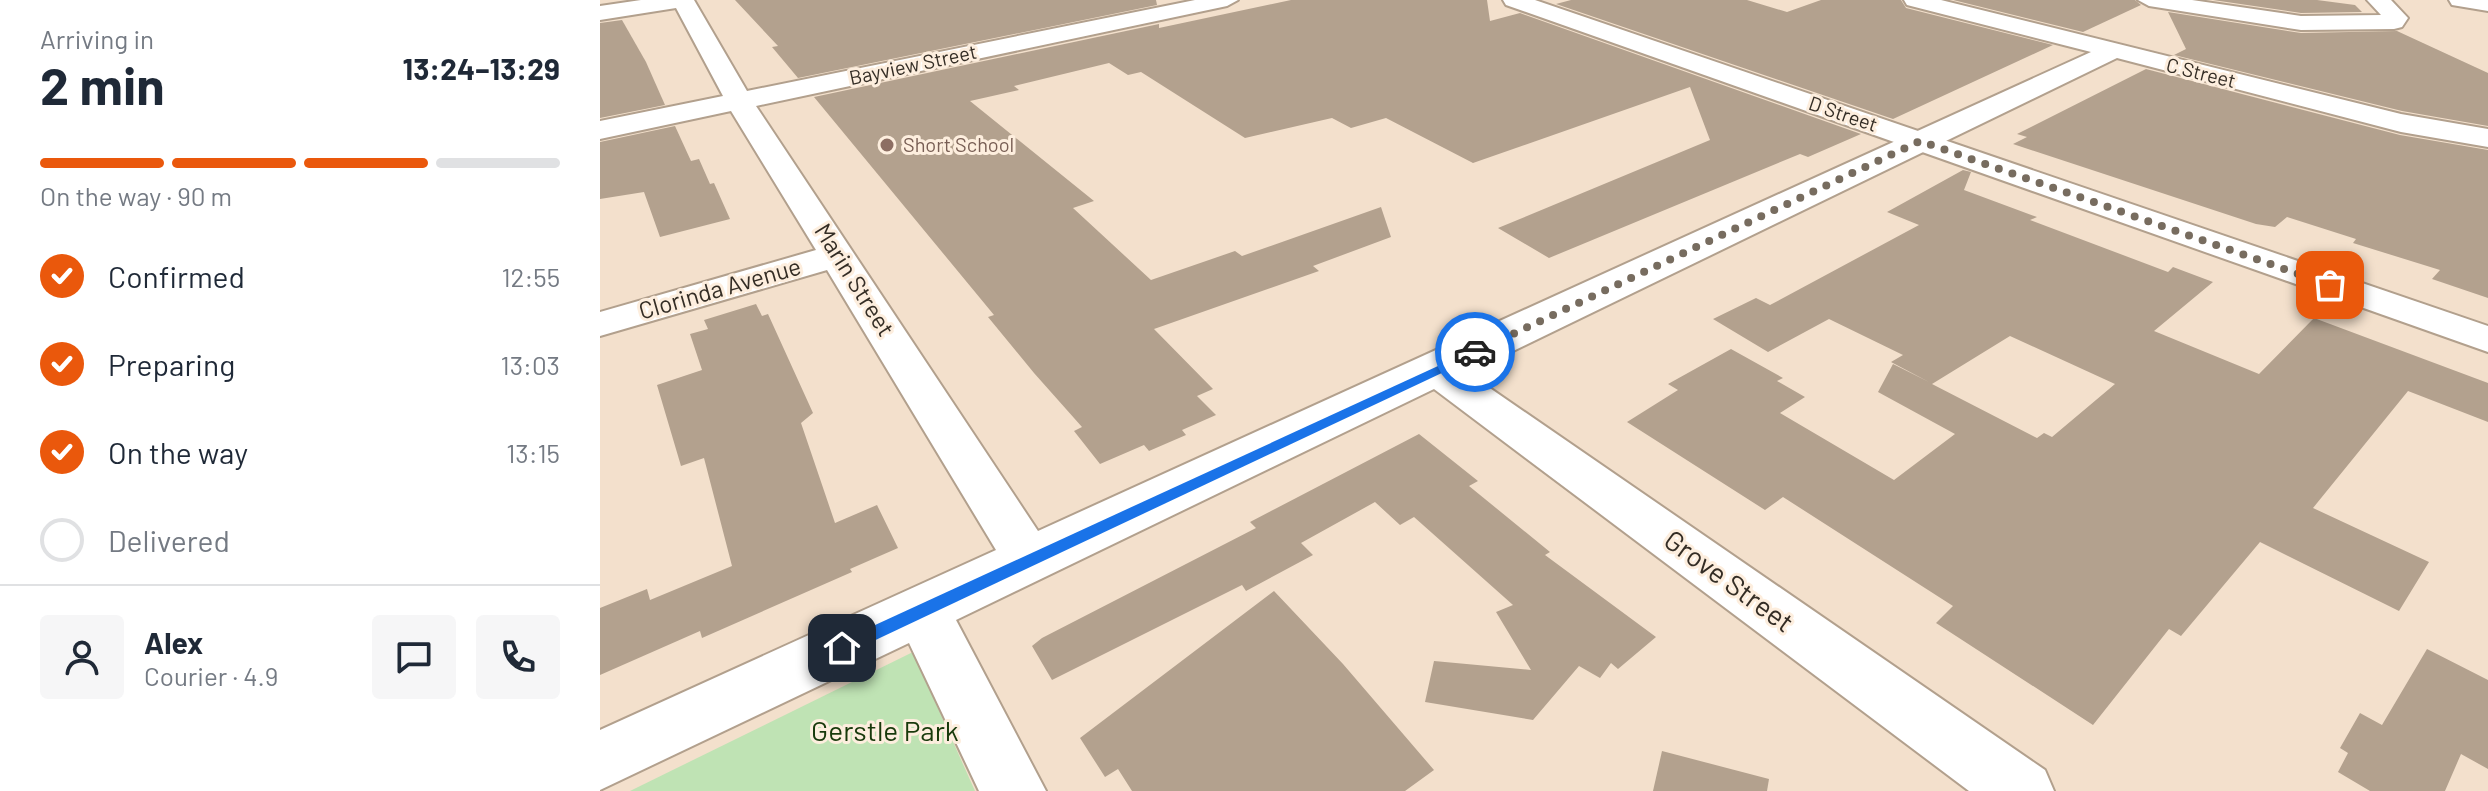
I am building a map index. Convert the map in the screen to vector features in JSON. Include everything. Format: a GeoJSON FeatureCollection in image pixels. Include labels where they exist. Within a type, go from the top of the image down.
{"type":"FeatureCollection","features":[{"type":"Feature","properties":{"kind":"street","name":"Marin Street"},"geometry":{"type":"LineString","coordinates":[[682,0],[699,25],[739,101],[1029,559]]}},
{"type":"Feature","properties":{"kind":"street"},"geometry":{"type":"LineString","coordinates":[[600,13],[682,0]]}},
{"type":"Feature","properties":{"kind":"street","name":"Bayview Street"},"geometry":{"type":"LineString","coordinates":[[600,130],[1227,0]]}},
{"type":"Feature","properties":{"kind":"street","name":"D Street"},"geometry":{"type":"LineString","coordinates":[[1514,0],[2488,340]]}},
{"type":"Feature","properties":{"kind":"street","name":"C Street"},"geometry":{"type":"LineString","coordinates":[[1915,0],[2401,123],[2488,138]]}},
{"type":"Feature","properties":{"kind":"street"},"geometry":{"type":"LineString","coordinates":[[2149,0],[2301,23],[2394,22],[2397,18],[2378,0]]}},
{"type":"Feature","properties":{"kind":"street"},"geometry":{"type":"LineString","coordinates":[[2460,0],[2488,4]]}},
{"type":"Feature","properties":{"kind":"street"},"geometry":{"type":"LineString","coordinates":[[600,761],[1437,371],[2113,51]]}},
{"type":"Feature","properties":{"kind":"street","name":"Clorinda Avenue"},"geometry":{"type":"LineString","coordinates":[[600,324],[839,255]]}},
{"type":"Feature","properties":{"kind":"street","name":"Grove Street"},"geometry":{"type":"LineString","coordinates":[[1437,371],[2021,791]]}},
{"type":"Feature","properties":{"kind":"street"},"geometry":{"type":"LineString","coordinates":[[922,610],[1013,791]]}},
{"type":"Feature","properties":{"kind":"green space","name":"Gerstle Park"},"geometry":{"type":"Polygon","coordinates":[[[913,652],[975,791],[630,791],[913,652]]]}},
{"type":"Feature","properties":{"kind":"building"},"geometry":{"type":"Polygon","coordinates":[[[735,0],[1156,0],[1157,5],[798,78],[772,47],[778,46],[735,0]]]}},
{"type":"Feature","properties":{"kind":"building"},"geometry":{"type":"Polygon","coordinates":[[[1291,0],[1487,0],[1490,21],[1520,13],[1861,134],[1808,157],[1800,154],[1549,258],[1498,228],[1710,140],[1690,87],[1473,163],[1386,118],[1351,128],[1332,118],[1245,138],[1141,72],[1128,75],[1109,63],[1014,86],[1019,90],[970,101],[1094,201],[1073,208],[1151,280],[1235,251],[1242,256],[1381,207],[1391,237],[1313,266],[1319,271],[1154,329],[1213,389],[1197,396],[1216,415],[1182,430],[1186,435],[1149,451],[1144,445],[1100,464],[1074,431],[1082,427],[988,317],[994,315],[814,97],[1159,24],[1159,28],[1291,0]]]}},
{"type":"Feature","properties":{"kind":"building"},"geometry":{"type":"Polygon","coordinates":[[[1571,0],[1747,0],[1787,12],[1821,0],[1901,0],[1906,8],[2053,45],[1893,119],[1556,4],[1571,0]]]}},
{"type":"Feature","properties":{"kind":"building"},"geometry":{"type":"Polygon","coordinates":[[[1953,0],[2135,0],[2141,5],[2083,32],[1953,0]]]}},
{"type":"Feature","properties":{"kind":"building"},"geometry":{"type":"Polygon","coordinates":[[[2213,0],[2317,0],[2355,5],[2362,12],[2301,13],[2213,0]]]}},
{"type":"Feature","properties":{"kind":"building"},"geometry":{"type":"Polygon","coordinates":[[[2168,12],[2301,33],[2397,31],[2488,73],[2488,126],[2402,111],[2174,55],[2186,49],[2168,12]]]}},
{"type":"Feature","properties":{"kind":"building"},"geometry":{"type":"Polygon","coordinates":[[[622,20],[646,62],[665,105],[600,118],[600,23],[622,20]]]}},
{"type":"Feature","properties":{"kind":"building"},"geometry":{"type":"Polygon","coordinates":[[[2146,69],[2400,135],[2488,150],[2488,298],[2432,279],[2440,270],[2353,243],[2356,239],[2287,217],[2275,227],[2256,224],[2013,144],[2027,137],[2017,134],[2146,69]]]}},
{"type":"Feature","properties":{"kind":"building"},"geometry":{"type":"Polygon","coordinates":[[[675,126],[691,161],[699,159],[710,184],[714,183],[730,219],[660,237],[644,192],[600,199],[600,142],[675,126]]]}},
{"type":"Feature","properties":{"kind":"building"},"geometry":{"type":"Polygon","coordinates":[[[1963,170],[1971,172],[1964,190],[2037,217],[2030,220],[2168,272],[2173,267],[2213,282],[2154,331],[2259,374],[2314,318],[2488,383],[2488,422],[2408,391],[2313,508],[2429,562],[2399,611],[2260,542],[2181,636],[2169,629],[2093,725],[1936,623],[1953,606],[1783,497],[1765,510],[1627,422],[1678,390],[1668,384],[1731,349],[1783,378],[1777,381],[1805,397],[1780,413],[1894,480],[1955,434],[1878,392],[1893,364],[1929,382],[1891,362],[1903,355],[1829,319],[1768,352],[1713,319],[1756,298],[1770,305],[1919,225],[1887,212],[1963,170]],[[2010,336],[1932,384],[2037,438],[2044,433],[2052,437],[2115,384],[2010,336]]]}},
{"type":"Feature","properties":{"kind":"building"},"geometry":{"type":"Polygon","coordinates":[[[756,304],[762,316],[768,314],[813,413],[801,423],[835,523],[877,505],[898,548],[850,569],[852,572],[702,638],[700,631],[600,675],[600,608],[647,589],[650,600],[732,566],[704,458],[681,466],[657,385],[702,370],[690,334],[708,329],[704,320],[756,304]]]}},
{"type":"Feature","properties":{"kind":"building"},"geometry":{"type":"Polygon","coordinates":[[[1419,434],[1478,481],[1469,486],[1550,552],[1545,555],[1656,637],[1618,669],[1611,663],[1600,678],[1579,666],[1533,720],[1425,702],[1434,661],[1531,670],[1496,612],[1513,605],[1414,517],[1400,525],[1375,502],[1301,543],[1313,555],[1246,591],[1242,585],[1052,680],[1032,646],[1042,638],[1256,528],[1250,522],[1419,434]]]}},
{"type":"Feature","properties":{"kind":"building"},"geometry":{"type":"Polygon","coordinates":[[[1274,591],[1343,664],[1434,770],[1405,791],[1132,791],[1118,769],[1105,777],[1080,738],[1274,591]]]}},
{"type":"Feature","properties":{"kind":"building"},"geometry":{"type":"Polygon","coordinates":[[[2427,649],[2488,680],[2488,769],[2461,754],[2445,791],[2370,791],[2338,772],[2348,753],[2340,748],[2360,713],[2382,725],[2427,649]]]}},
{"type":"Feature","properties":{"kind":"building"},"geometry":{"type":"Polygon","coordinates":[[[1662,751],[1769,779],[1767,791],[1653,791],[1662,751]]]}},
{"type":"Feature","properties":{"kind":"way so far"},"geometry":{"type":"LineString","coordinates":[[1475,352],[1920,141],[2330,285]]}},
{"type":"Feature","properties":{"kind":"place","name":"Short School"},"geometry":{"type":"Point","coordinates":[887,145]}},
{"type":"Feature","properties":{"kind":"route"},"geometry":{"type":"LineString","coordinates":[[842,648],[1475,352]]}}]}
